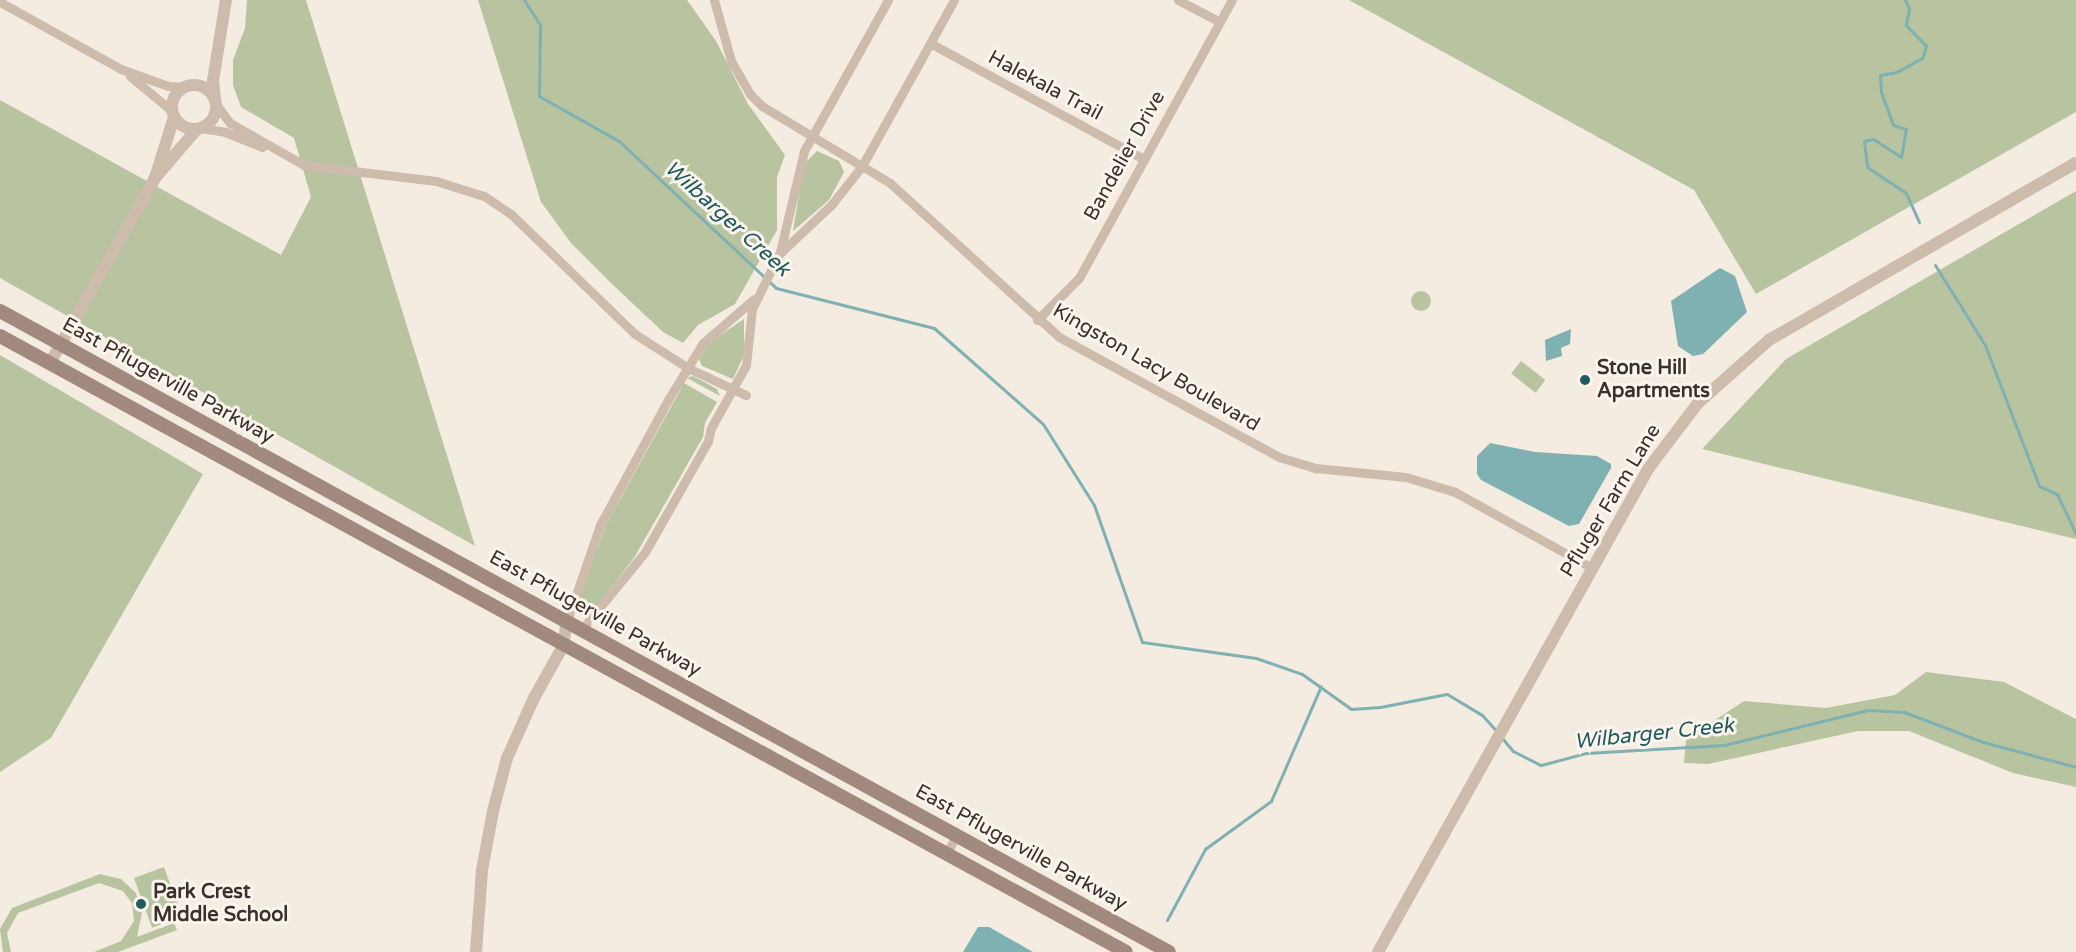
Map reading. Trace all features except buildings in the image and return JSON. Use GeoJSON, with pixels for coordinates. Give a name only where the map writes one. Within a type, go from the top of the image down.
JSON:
{"type":"FeatureCollection","features":[{"type":"Feature","properties":{"kind":"main road","name":"East Pflugerville Parkway"},"geometry":{"type":"LineString","coordinates":[[0,311],[1169,952]]}},
{"type":"Feature","properties":{"kind":"main road","name":"East Pflugerville Parkway"},"geometry":{"type":"LineString","coordinates":[[0,336],[1126,952]]}},
{"type":"Feature","properties":{"kind":"street"},"geometry":{"type":"LineString","coordinates":[[50,363],[155,178],[199,128],[214,116],[213,81],[226,0]]}},
{"type":"Feature","properties":{"kind":"street","name":"Kingston Lacy Boulevard"},"geometry":{"type":"LineString","coordinates":[[714,0],[731,61],[750,94],[776,117],[862,166],[900,192],[1037,320],[1111,367],[1279,457],[1316,468],[1406,477],[1455,492],[1592,568]]}},
{"type":"Feature","properties":{"kind":"street"},"geometry":{"type":"LineString","coordinates":[[476,952],[482,870],[507,758],[534,698],[563,646],[582,629],[624,582],[656,536],[746,365],[756,298],[779,254],[796,174],[812,136],[888,0]]}},
{"type":"Feature","properties":{"kind":"street"},"geometry":{"type":"LineString","coordinates":[[779,254],[832,204],[862,166],[954,0]]}},
{"type":"Feature","properties":{"kind":"street"},"geometry":{"type":"LineString","coordinates":[[1178,0],[1220,22]]}},
{"type":"Feature","properties":{"kind":"street","name":"Bandelier Drive"},"geometry":{"type":"LineString","coordinates":[[1037,320],[1079,278],[1232,0]]}},
{"type":"Feature","properties":{"kind":"street"},"geometry":{"type":"LineString","coordinates":[[7,3],[121,69],[168,86],[204,87],[230,123],[292,159]]}},
{"type":"Feature","properties":{"kind":"street","name":"Halekala Trail"},"geometry":{"type":"LineString","coordinates":[[930,44],[1144,159]]}},
{"type":"Feature","properties":{"kind":"street"},"geometry":{"type":"LineString","coordinates":[[155,178],[174,114],[174,99],[188,86],[206,75],[219,54]]}},
{"type":"Feature","properties":{"kind":"street"},"geometry":{"type":"LineString","coordinates":[[121,69],[174,114],[182,126],[225,132],[322,169],[452,184],[484,196],[518,220],[634,334],[688,368],[746,395]]}},
{"type":"Feature","properties":{"kind":"street","name":"Pfluger Farm Lane"},"geometry":{"type":"LineString","coordinates":[[1378,952],[1648,469],[1698,403],[1769,340],[2076,162]]}},
{"type":"Feature","properties":{"kind":"street"},"geometry":{"type":"LineString","coordinates":[[563,646],[567,621],[584,566],[609,506],[703,343],[756,298]]}},
{"type":"Feature","properties":{"kind":"street"},"geometry":{"type":"LineString","coordinates":[[946,855],[956,835]]}},
{"type":"Feature","properties":{"kind":"green space"},"geometry":{"type":"Polygon","coordinates":[[[247,0],[306,0],[475,546],[0,278],[0,100],[281,255],[311,197],[294,138],[241,107],[233,85],[233,60],[245,28],[247,0]]]}},
{"type":"Feature","properties":{"kind":"green space"},"geometry":{"type":"Polygon","coordinates":[[[478,0],[687,0],[716,41],[748,104],[785,155],[777,177],[777,230],[735,304],[698,325],[683,343],[663,332],[612,284],[571,243],[541,202],[478,0]]]}},
{"type":"Feature","properties":{"kind":"green space"},"geometry":{"type":"Polygon","coordinates":[[[1349,0],[2076,0],[2076,112],[1756,294],[1694,190],[1349,0]]]}},
{"type":"Feature","properties":{"kind":"green space"},"geometry":{"type":"Polygon","coordinates":[[[817,151],[839,161],[844,172],[829,200],[793,231],[804,164],[817,151]]]}},
{"type":"Feature","properties":{"kind":"green space"},"geometry":{"type":"Polygon","coordinates":[[[2076,191],[2076,539],[1702,449],[1786,359],[2076,191]]]}},
{"type":"Feature","properties":{"kind":"green space"},"geometry":{"type":"Polygon","coordinates":[[[1417,291],[1425,291],[1431,297],[1431,305],[1425,311],[1417,311],[1411,305],[1411,297],[1417,291]]]}},
{"type":"Feature","properties":{"kind":"green space"},"geometry":{"type":"Polygon","coordinates":[[[744,319],[744,355],[733,379],[702,366],[699,359],[710,342],[744,319]]]}},
{"type":"Feature","properties":{"kind":"green space"},"geometry":{"type":"Polygon","coordinates":[[[0,355],[203,474],[51,738],[0,772],[0,355]]]}},
{"type":"Feature","properties":{"kind":"green space"},"geometry":{"type":"Polygon","coordinates":[[[1521,361],[1545,380],[1536,393],[1511,374],[1521,361]]]}},
{"type":"Feature","properties":{"kind":"green space"},"geometry":{"type":"Polygon","coordinates":[[[693,376],[717,389],[720,396],[687,378],[693,376]]]}},
{"type":"Feature","properties":{"kind":"green space"},"geometry":{"type":"Polygon","coordinates":[[[684,383],[717,402],[705,423],[703,437],[634,558],[593,611],[582,613],[577,603],[606,525],[684,383]]]}},
{"type":"Feature","properties":{"kind":"green space"},"geometry":{"type":"Polygon","coordinates":[[[1926,672],[2004,682],[2076,719],[2076,787],[2013,773],[1909,731],[1858,731],[1708,764],[1684,763],[1686,739],[1744,701],[1826,708],[1895,695],[1926,672]]]}},
{"type":"Feature","properties":{"kind":"green space"},"geometry":{"type":"Polygon","coordinates":[[[164,867],[182,917],[152,928],[134,878],[164,867]]]}},
{"type":"Feature","properties":{"kind":"green space"},"geometry":{"type":"Polygon","coordinates":[[[100,874],[121,879],[136,893],[142,912],[137,937],[174,923],[177,930],[118,952],[94,952],[121,941],[134,921],[132,903],[123,891],[99,883],[18,913],[7,933],[11,952],[3,952],[0,929],[12,908],[100,874]]]}},
{"type":"Feature","properties":{"kind":"water"},"geometry":{"type":"Polygon","coordinates":[[[1720,268],[1735,276],[1747,312],[1703,354],[1693,356],[1678,346],[1671,301],[1720,268]]]}},
{"type":"Feature","properties":{"kind":"water"},"geometry":{"type":"Polygon","coordinates":[[[1571,329],[1570,344],[1561,348],[1562,356],[1546,361],[1545,340],[1571,329]]]}},
{"type":"Feature","properties":{"kind":"water"},"geometry":{"type":"Polygon","coordinates":[[[1490,443],[1535,452],[1597,456],[1611,464],[1611,468],[1579,524],[1569,526],[1481,480],[1477,474],[1477,456],[1490,443]]]}},
{"type":"Feature","properties":{"kind":"water"},"geometry":{"type":"Polygon","coordinates":[[[978,927],[989,927],[1033,952],[963,952],[978,927]]]}},
{"type":"Feature","properties":{"kind":"waterway","name":"Wilbarger Creek"},"geometry":{"type":"LineString","coordinates":[[524,0],[540,25],[539,96],[619,141],[776,288],[934,328],[1043,424],[1094,505],[1142,642],[1256,658],[1302,674],[1351,709],[1380,707],[1447,694],[1482,715],[1498,733]]}},
{"type":"Feature","properties":{"kind":"waterway"},"geometry":{"type":"LineString","coordinates":[[1905,0],[1909,9],[1906,25],[1926,46],[1922,58],[1897,72],[1880,75],[1881,92],[1893,125],[1906,129],[1901,157],[1873,139],[1864,141],[1867,167],[1906,193],[1919,222]]}},
{"type":"Feature","properties":{"kind":"waterway"},"geometry":{"type":"LineString","coordinates":[[1935,265],[1985,345],[2039,486],[2057,494],[2076,534]]}},
{"type":"Feature","properties":{"kind":"waterway"},"geometry":{"type":"LineString","coordinates":[[1167,920],[1205,849],[1271,801],[1321,686]]}},
{"type":"Feature","properties":{"kind":"waterway","name":"Wilbarger Creek"},"geometry":{"type":"LineString","coordinates":[[1502,738],[1513,751],[1541,765],[1586,753],[1724,745],[1868,710],[1904,712],[1983,742],[2076,767]]}},
{"type":"Feature","properties":{"kind":"place","name":"Stone Hill Apartments"},"geometry":{"type":"Point","coordinates":[1585,380]}},
{"type":"Feature","properties":{"kind":"place","name":"Park Crest Middle School"},"geometry":{"type":"Point","coordinates":[141,904]}}]}
